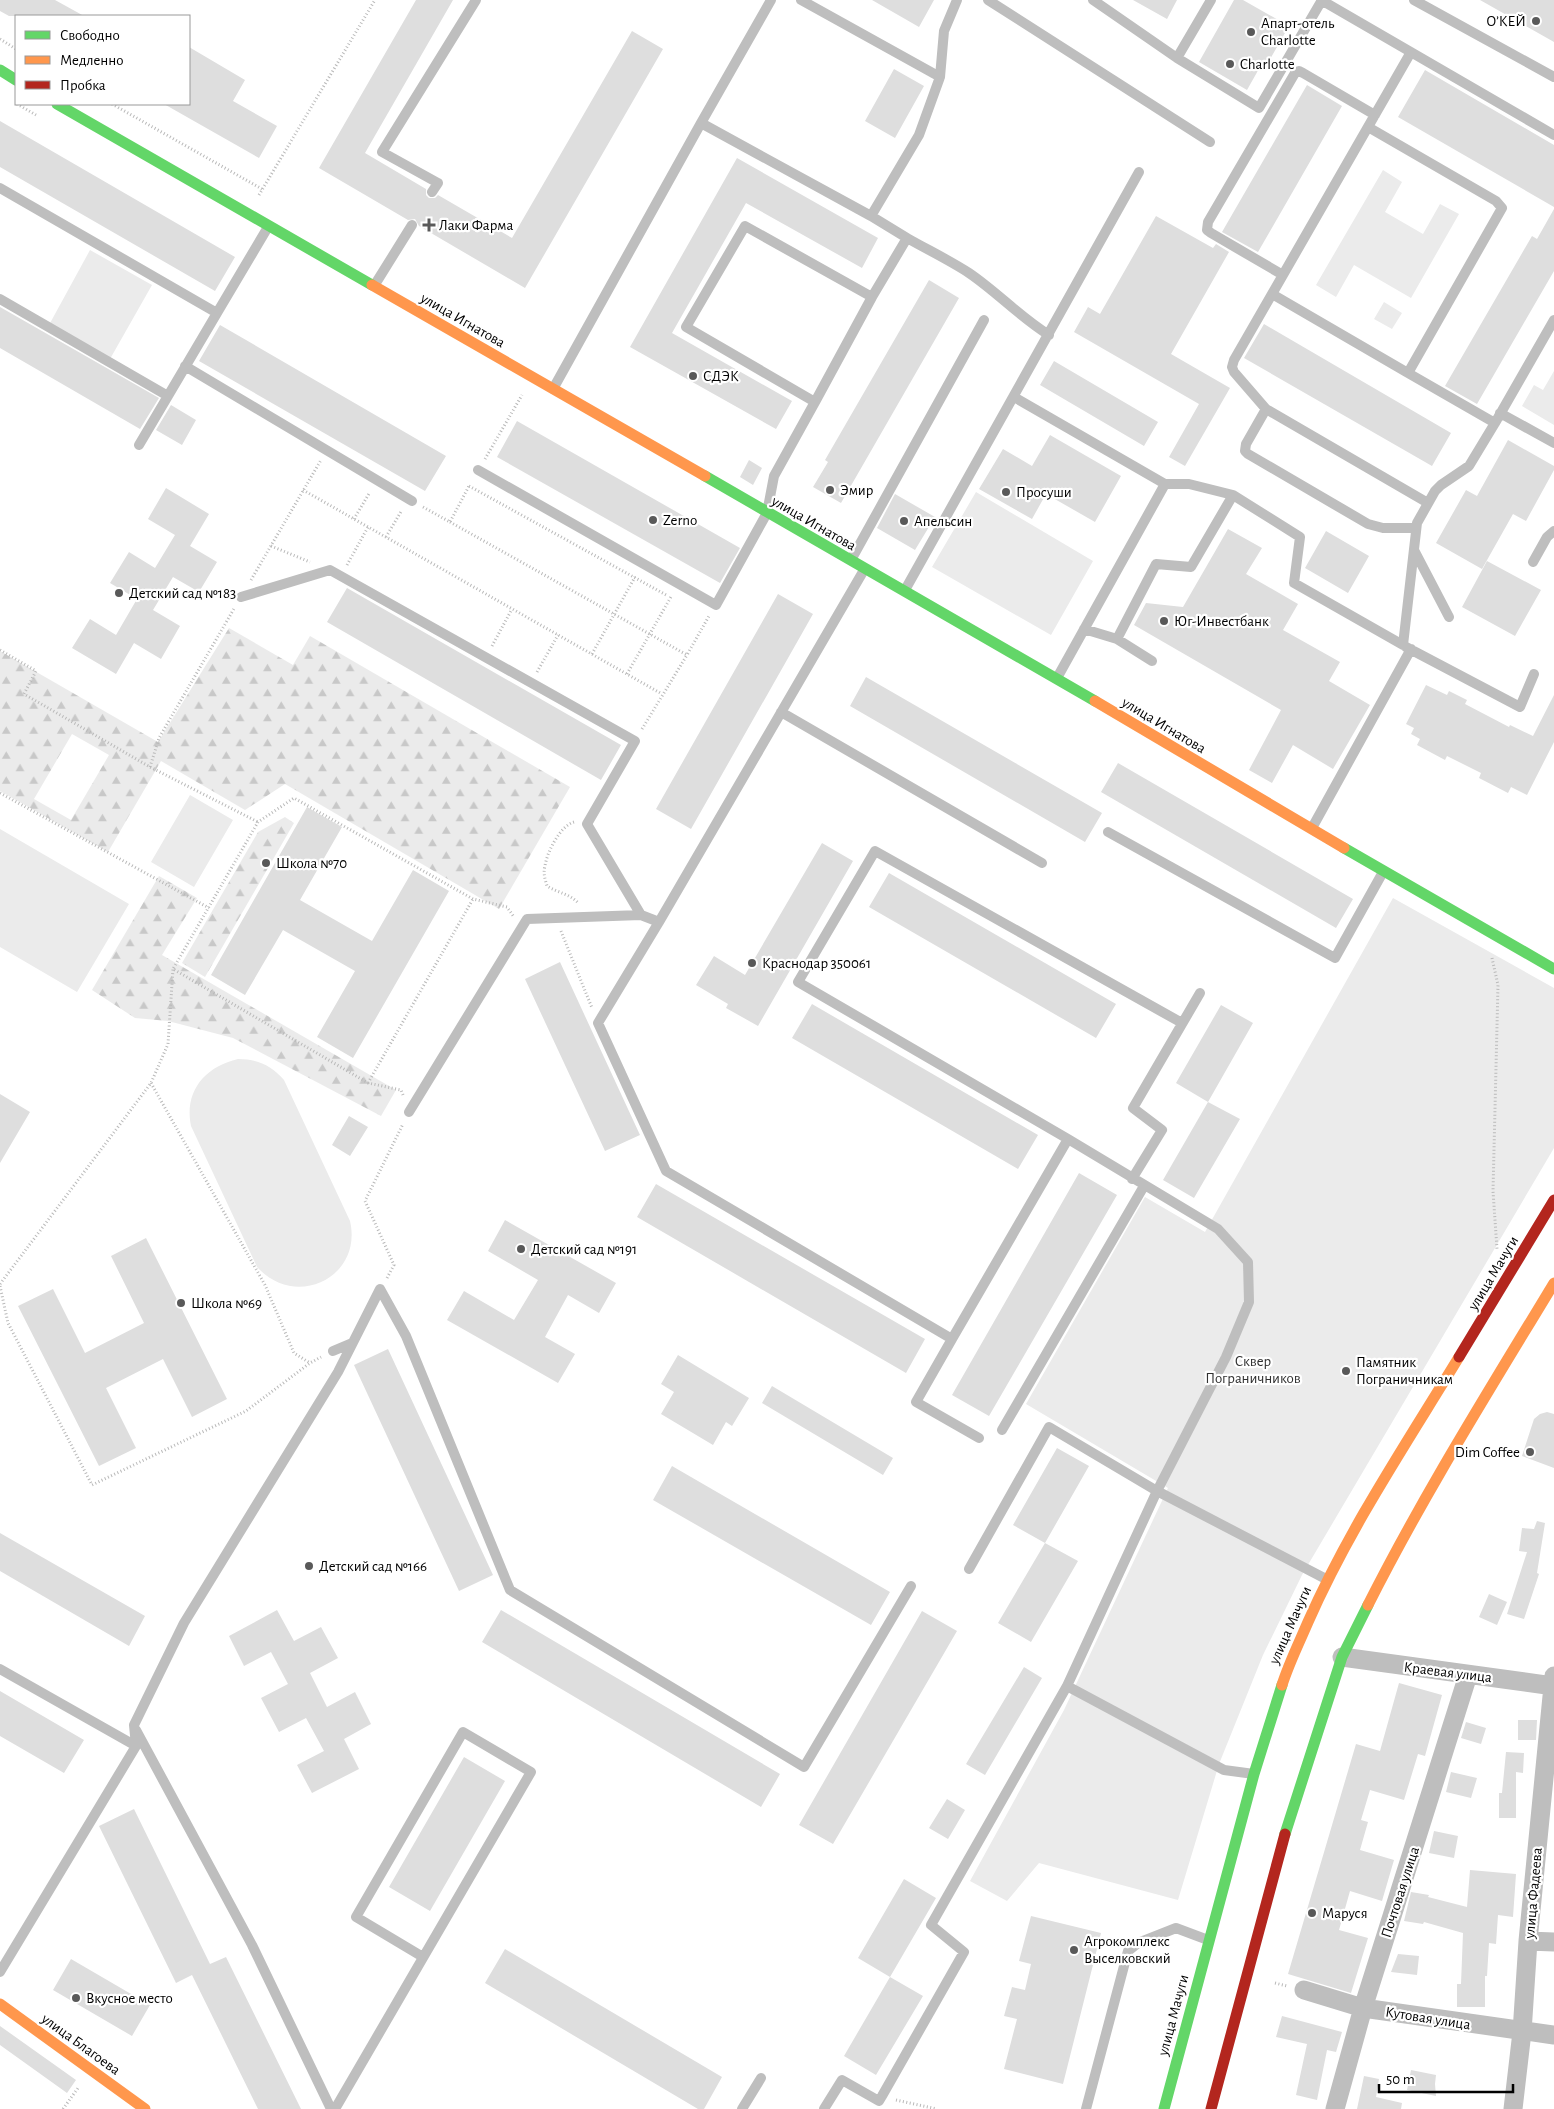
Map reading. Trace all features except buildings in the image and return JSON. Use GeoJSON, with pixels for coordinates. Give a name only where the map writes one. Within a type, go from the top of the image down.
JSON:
{"type":"FeatureCollection","features":[{"type":"Feature","properties":{"kind":"street"},"geometry":{"type":"LineString","coordinates":[[0,70],[15,79]]}},
{"type":"Feature","properties":{"kind":"street","name":"улица Игнатова"},"geometry":{"type":"LineString","coordinates":[[60,105],[1057,679],[1311,829],[1554,969]]}},
{"type":"Feature","properties":{"kind":"street","name":"улица Мачуги"},"geometry":{"type":"LineString","coordinates":[[1164,2109],[1254,1774],[1287,1670],[1327,1579],[1353,1531],[1554,1200]]}},
{"type":"Feature","properties":{"kind":"street"},"geometry":{"type":"LineString","coordinates":[[1211,2109],[1291,1812],[1342,1657],[1394,1553],[1554,1282]]}},
{"type":"Feature","properties":{"kind":"street","name":"Краевая улица"},"geometry":{"type":"LineString","coordinates":[[1342,1657],[1468,1675],[1554,1682]]}},
{"type":"Feature","properties":{"kind":"street","name":"Почтовая улица"},"geometry":{"type":"LineString","coordinates":[[1335,2109],[1363,2008],[1468,1675]]}},
{"type":"Feature","properties":{"kind":"street","name":"улица Фадеева"},"geometry":{"type":"LineString","coordinates":[[1513,2109],[1522,2032],[1528,1942],[1554,1682]]}},
{"type":"Feature","properties":{"kind":"street"},"geometry":{"type":"LineString","coordinates":[[1528,1942],[1554,1942]]}},
{"type":"Feature","properties":{"kind":"street","name":"Кутовая улица"},"geometry":{"type":"LineString","coordinates":[[1304,1990],[1363,2008],[1554,2036]]}},
{"type":"Feature","properties":{"kind":"street","name":"улица Благоева"},"geometry":{"type":"LineString","coordinates":[[0,2004],[145,2109]]}},
{"type":"Feature","properties":{"kind":"lane"},"geometry":{"type":"LineString","coordinates":[[432,192],[438,183],[382,152],[476,0]]}},
{"type":"Feature","properties":{"kind":"lane"},"geometry":{"type":"LineString","coordinates":[[553,389],[771,0]]}},
{"type":"Feature","properties":{"kind":"lane"},"geometry":{"type":"LineString","coordinates":[[801,0],[940,77]]}},
{"type":"Feature","properties":{"kind":"lane"},"geometry":{"type":"LineString","coordinates":[[871,216],[919,135],[940,77],[944,31],[957,0]]}},
{"type":"Feature","properties":{"kind":"lane"},"geometry":{"type":"LineString","coordinates":[[988,0],[1210,142]]}},
{"type":"Feature","properties":{"kind":"lane"},"geometry":{"type":"LineString","coordinates":[[1093,0],[1178,58],[1259,108],[1321,0],[1554,135]]}},
{"type":"Feature","properties":{"kind":"lane"},"geometry":{"type":"LineString","coordinates":[[1178,58],[1211,0]]}},
{"type":"Feature","properties":{"kind":"lane"},"geometry":{"type":"LineString","coordinates":[[1414,0],[1554,77]]}},
{"type":"Feature","properties":{"kind":"lane"},"geometry":{"type":"LineString","coordinates":[[1411,52],[1232,366],[1234,372],[1266,409],[1428,503]]}},
{"type":"Feature","properties":{"kind":"lane"},"geometry":{"type":"LineString","coordinates":[[1283,275],[1207,230],[1208,222],[1247,153],[1292,76],[1299,71],[1376,114]]}},
{"type":"Feature","properties":{"kind":"lane"},"geometry":{"type":"LineString","coordinates":[[701,123],[871,216],[968,272],[1008,302],[1033,325],[1049,335]]}},
{"type":"Feature","properties":{"kind":"lane"},"geometry":{"type":"LineString","coordinates":[[1368,128],[1496,202],[1502,208],[1408,373]]}},
{"type":"Feature","properties":{"kind":"lane"},"geometry":{"type":"LineString","coordinates":[[904,592],[1139,172]]}},
{"type":"Feature","properties":{"kind":"lane"},"geometry":{"type":"LineString","coordinates":[[0,188],[217,313]]}},
{"type":"Feature","properties":{"kind":"lane"},"geometry":{"type":"LineString","coordinates":[[374,286],[412,225]]}},
{"type":"Feature","properties":{"kind":"lane"},"geometry":{"type":"LineString","coordinates":[[139,445],[269,226]]}},
{"type":"Feature","properties":{"kind":"lane"},"geometry":{"type":"LineString","coordinates":[[815,402],[686,327],[745,226],[872,297]]}},
{"type":"Feature","properties":{"kind":"lane"},"geometry":{"type":"LineString","coordinates":[[478,470],[716,605],[767,513],[774,476],[872,297],[908,238]]}},
{"type":"Feature","properties":{"kind":"lane"},"geometry":{"type":"LineString","coordinates":[[1272,294],[1495,423]]}},
{"type":"Feature","properties":{"kind":"lane"},"geometry":{"type":"LineString","coordinates":[[0,299],[168,396]]}},
{"type":"Feature","properties":{"kind":"lane"},"geometry":{"type":"LineString","coordinates":[[850,561],[984,320]]}},
{"type":"Feature","properties":{"kind":"lane"},"geometry":{"type":"LineString","coordinates":[[1311,829],[1407,647],[1416,528],[1428,503],[1441,485],[1469,466],[1554,320]]}},
{"type":"Feature","properties":{"kind":"lane"},"geometry":{"type":"LineString","coordinates":[[185,366],[410,500]]}},
{"type":"Feature","properties":{"kind":"lane"},"geometry":{"type":"LineString","coordinates":[[1014,397],[1165,484],[1189,484],[1233,495],[1300,537],[1294,583],[1407,647],[1520,707],[1534,674]]}},
{"type":"Feature","properties":{"kind":"lane"},"geometry":{"type":"LineString","coordinates":[[1266,409],[1244,448],[1248,454],[1368,524],[1383,528],[1416,528]]}},
{"type":"Feature","properties":{"kind":"lane"},"geometry":{"type":"LineString","coordinates":[[1500,412],[1554,443]]}},
{"type":"Feature","properties":{"kind":"lane"},"geometry":{"type":"LineString","coordinates":[[1057,679],[1165,484]]}},
{"type":"Feature","properties":{"kind":"lane"},"geometry":{"type":"LineString","coordinates":[[1117,639],[1156,564],[1191,567],[1233,495]]}},
{"type":"Feature","properties":{"kind":"lane"},"geometry":{"type":"LineString","coordinates":[[1533,562],[1547,537],[1554,531]]}},
{"type":"Feature","properties":{"kind":"lane"},"geometry":{"type":"LineString","coordinates":[[1414,550],[1449,617]]}},
{"type":"Feature","properties":{"kind":"lane"},"geometry":{"type":"LineString","coordinates":[[865,569],[598,1023],[666,1171],[952,1339]]}},
{"type":"Feature","properties":{"kind":"lane"},"geometry":{"type":"LineString","coordinates":[[241,597],[330,570],[635,742],[587,824],[641,915]]}},
{"type":"Feature","properties":{"kind":"lane"},"geometry":{"type":"LineString","coordinates":[[1084,629],[1117,639],[1152,661]]}},
{"type":"Feature","properties":{"kind":"lane"},"geometry":{"type":"LineString","coordinates":[[781,712],[1042,863]]}},
{"type":"Feature","properties":{"kind":"lane"},"geometry":{"type":"LineString","coordinates":[[1108,832],[1335,958],[1383,871]]}},
{"type":"Feature","properties":{"kind":"lane"},"geometry":{"type":"LineString","coordinates":[[824,2109],[842,2080],[879,2101],[964,1952],[931,1925],[1066,1686],[1157,1491],[1226,1357],[1249,1302],[1248,1262],[1218,1230],[1132,1180],[1068,1139],[798,982],[876,851],[1182,1023]]}},
{"type":"Feature","properties":{"kind":"lane"},"geometry":{"type":"LineString","coordinates":[[409,1112],[527,919],[641,915],[659,922]]}},
{"type":"Feature","properties":{"kind":"lane"},"geometry":{"type":"LineString","coordinates":[[1132,1180],[1162,1130],[1134,1108],[1200,993]]}},
{"type":"Feature","properties":{"kind":"lane"},"geometry":{"type":"LineString","coordinates":[[978,1438],[916,1402],[1068,1139]]}},
{"type":"Feature","properties":{"kind":"lane"},"geometry":{"type":"LineString","coordinates":[[1002,1430],[1144,1186]]}},
{"type":"Feature","properties":{"kind":"lane"},"geometry":{"type":"LineString","coordinates":[[0,1972],[136,1746],[134,1725],[184,1623],[338,1372],[380,1289]]}},
{"type":"Feature","properties":{"kind":"lane"},"geometry":{"type":"LineString","coordinates":[[380,1289],[406,1336],[510,1590],[804,1767],[911,1586]]}},
{"type":"Feature","properties":{"kind":"lane"},"geometry":{"type":"LineString","coordinates":[[333,1351],[352,1343]]}},
{"type":"Feature","properties":{"kind":"lane"},"geometry":{"type":"LineString","coordinates":[[969,1569],[1049,1427],[1157,1491],[1327,1579]]}},
{"type":"Feature","properties":{"kind":"lane"},"geometry":{"type":"LineString","coordinates":[[0,1669],[136,1746]]}},
{"type":"Feature","properties":{"kind":"lane"},"geometry":{"type":"LineString","coordinates":[[1066,1686],[1224,1770],[1254,1774]]}},
{"type":"Feature","properties":{"kind":"lane"},"geometry":{"type":"LineString","coordinates":[[134,1725],[252,1945],[333,2109]]}},
{"type":"Feature","properties":{"kind":"lane"},"geometry":{"type":"LineString","coordinates":[[333,2109],[423,1957],[531,1772],[463,1732],[356,1917],[423,1957]]}},
{"type":"Feature","properties":{"kind":"lane"},"geometry":{"type":"LineString","coordinates":[[1086,2109],[1128,1951],[1138,1943],[1176,1928],[1209,1940]]}},
{"type":"Feature","properties":{"kind":"lane"},"geometry":{"type":"LineString","coordinates":[[742,2109],[762,2078]]}},
{"type":"Feature","properties":{"kind":"path"},"geometry":{"type":"LineString","coordinates":[[248,214],[375,0]]}},
{"type":"Feature","properties":{"kind":"path"},"geometry":{"type":"LineString","coordinates":[[0,39],[15,48]]}},
{"type":"Feature","properties":{"kind":"path"},"geometry":{"type":"LineString","coordinates":[[114,105],[262,190]]}},
{"type":"Feature","properties":{"kind":"path"},"geometry":{"type":"LineString","coordinates":[[450,522],[522,394]]}},
{"type":"Feature","properties":{"kind":"path"},"geometry":{"type":"LineString","coordinates":[[354,519],[377,480]]}},
{"type":"Feature","properties":{"kind":"path"},"geometry":{"type":"LineString","coordinates":[[469,486],[679,602]]}},
{"type":"Feature","properties":{"kind":"path"},"geometry":{"type":"LineString","coordinates":[[303,490],[662,694]]}},
{"type":"Feature","properties":{"kind":"path"},"geometry":{"type":"LineString","coordinates":[[386,537],[410,500],[687,655]]}},
{"type":"Feature","properties":{"kind":"path"},"geometry":{"type":"LineString","coordinates":[[340,576],[368,527]]}},
{"type":"Feature","properties":{"kind":"path"},"geometry":{"type":"LineString","coordinates":[[271,546],[330,570]]}},
{"type":"Feature","properties":{"kind":"path"},"geometry":{"type":"LineString","coordinates":[[592,654],[643,564]]}},
{"type":"Feature","properties":{"kind":"path"},"geometry":{"type":"LineString","coordinates":[[627,674],[679,584]]}},
{"type":"Feature","properties":{"kind":"path"},"geometry":{"type":"LineString","coordinates":[[635,742],[716,605]]}},
{"type":"Feature","properties":{"kind":"path"},"geometry":{"type":"LineString","coordinates":[[485,658],[512,609]]}},
{"type":"Feature","properties":{"kind":"path"},"geometry":{"type":"LineString","coordinates":[[701,614],[708,618]]}},
{"type":"Feature","properties":{"kind":"path"},"geometry":{"type":"LineString","coordinates":[[531,683],[558,635]]}},
{"type":"Feature","properties":{"kind":"path"},"geometry":{"type":"LineString","coordinates":[[0,650],[36,671],[24,694],[150,767],[258,822]]}},
{"type":"Feature","properties":{"kind":"path"},"geometry":{"type":"LineString","coordinates":[[0,793],[209,908]]}},
{"type":"Feature","properties":{"kind":"path"},"geometry":{"type":"LineString","coordinates":[[333,1351],[310,1363],[246,1412],[92,1486],[8,1323],[0,1285],[151,1082],[168,1044],[173,969],[258,822],[294,798],[473,899],[506,907],[522,927]]}},
{"type":"Feature","properties":{"kind":"path"},"geometry":{"type":"LineString","coordinates":[[587,824],[580,821],[572,822],[565,828],[547,856],[544,878],[547,886],[559,894],[573,897],[590,917]]}},
{"type":"Feature","properties":{"kind":"path"},"geometry":{"type":"LineString","coordinates":[[368,1083],[473,899]]}},
{"type":"Feature","properties":{"kind":"path"},"geometry":{"type":"LineString","coordinates":[[556,917],[598,1023]]}},
{"type":"Feature","properties":{"kind":"path"},"geometry":{"type":"LineString","coordinates":[[1491,953],[1498,984],[1493,1191],[1497,1251]]}},
{"type":"Feature","properties":{"kind":"path"},"geometry":{"type":"LineString","coordinates":[[173,969],[368,1083],[401,1090],[409,1112],[365,1202],[394,1265],[380,1289]]}},
{"type":"Feature","properties":{"kind":"path"},"geometry":{"type":"LineString","coordinates":[[151,1082],[265,1285],[294,1353],[310,1363]]}},
{"type":"Feature","properties":{"kind":"path"},"geometry":{"type":"LineString","coordinates":[[63,2109],[79,2087]]}},
{"type":"Feature","properties":{"kind":"path"},"geometry":{"type":"LineString","coordinates":[[882,2096],[937,2109]]}},
{"type":"Feature","properties":{"kind":"green space"},"geometry":{"type":"Polygon","coordinates":[[[1383,170],[1402,182],[1385,212],[1423,234],[1440,204],[1459,214],[1411,298],[1354,265],[1336,297],[1316,285],[1383,170]]]}},
{"type":"Feature","properties":{"kind":"green space"},"geometry":{"type":"Polygon","coordinates":[[[90,250],[152,285],[110,359],[49,325],[90,250]]]}},
{"type":"Feature","properties":{"kind":"green space"},"geometry":{"type":"Polygon","coordinates":[[[1384,302],[1402,313],[1392,329],[1374,319],[1384,302]]]}},
{"type":"Feature","properties":{"kind":"green space"},"geometry":{"type":"Polygon","coordinates":[[[1554,371],[1554,425],[1522,406],[1534,385],[1543,390],[1554,371]]]}},
{"type":"Feature","properties":{"kind":"green space"},"geometry":{"type":"Polygon","coordinates":[[[976,492],[1093,561],[1051,635],[932,567],[976,492]]]}},
{"type":"Feature","properties":{"kind":"green space"},"geometry":{"type":"Polygon","coordinates":[[[229,628],[293,665],[310,636],[570,787],[499,909],[285,784],[245,810],[161,761],[108,852],[0,791],[0,651],[158,742],[229,628]],[[72,734],[34,799],[71,820],[109,755],[72,734]]]}},
{"type":"Feature","properties":{"kind":"green space"},"geometry":{"type":"Polygon","coordinates":[[[190,795],[233,820],[194,887],[151,862],[190,795]]]}},
{"type":"Feature","properties":{"kind":"green space"},"geometry":{"type":"Polygon","coordinates":[[[285,817],[294,823],[205,977],[182,963],[258,832],[285,817]]]}},
{"type":"Feature","properties":{"kind":"green space"},"geometry":{"type":"Polygon","coordinates":[[[0,829],[129,904],[77,992],[0,947],[0,829]]]}},
{"type":"Feature","properties":{"kind":"green space"},"geometry":{"type":"Polygon","coordinates":[[[159,876],[197,898],[162,955],[396,1090],[381,1116],[233,1038],[168,1021],[135,1018],[92,990],[159,876]]]}},
{"type":"Feature","properties":{"kind":"green space","name":"Сквер Пограничников"},"geometry":{"type":"Polygon","coordinates":[[[1393,898],[1554,988],[1554,1148],[1302,1575],[1263,1655],[1219,1764],[1178,1900],[1039,1863],[1007,1901],[970,1881],[1064,1710],[1168,1488],[1026,1404],[1145,1197],[1205,1232],[1393,898]]]}},
{"type":"Feature","properties":{"kind":"green space"},"geometry":{"type":"Polygon","coordinates":[[[238,1059],[251,1060],[263,1064],[274,1070],[284,1080],[350,1221],[351,1241],[346,1258],[337,1272],[323,1281],[307,1286],[290,1286],[273,1280],[257,1267],[191,1126],[191,1102],[199,1083],[215,1068],[238,1059]]]}},
{"type":"Feature","properties":{"kind":"traffic: fast"},"geometry":{"type":"LineString","coordinates":[[0,70],[15,79]]}},
{"type":"Feature","properties":{"kind":"traffic: fast"},"geometry":{"type":"LineString","coordinates":[[59,105],[372,285]]}},
{"type":"Feature","properties":{"kind":"traffic: fast"},"geometry":{"type":"LineString","coordinates":[[705,476],[1095,701]]}},
{"type":"Feature","properties":{"kind":"traffic: fast"},"geometry":{"type":"LineString","coordinates":[[1344,848],[1554,969]]}},
{"type":"Feature","properties":{"kind":"traffic: fast"},"geometry":{"type":"LineString","coordinates":[[1285,1834],[1342,1657],[1368,1605]]}},
{"type":"Feature","properties":{"kind":"traffic: fast"},"geometry":{"type":"LineString","coordinates":[[1164,2109],[1254,1774],[1282,1685]]}},
{"type":"Feature","properties":{"kind":"traffic: slow"},"geometry":{"type":"LineString","coordinates":[[372,285],[705,476]]}},
{"type":"Feature","properties":{"kind":"traffic: slow"},"geometry":{"type":"LineString","coordinates":[[1095,701],[1344,848]]}},
{"type":"Feature","properties":{"kind":"traffic: slow"},"geometry":{"type":"LineString","coordinates":[[1368,1605],[1435,1482],[1554,1283]]}},
{"type":"Feature","properties":{"kind":"traffic: slow"},"geometry":{"type":"LineString","coordinates":[[1282,1685],[1308,1622],[1341,1554],[1379,1487],[1459,1357]]}},
{"type":"Feature","properties":{"kind":"traffic: slow"},"geometry":{"type":"LineString","coordinates":[[0,2004],[145,2109]]}},
{"type":"Feature","properties":{"kind":"traffic: jam"},"geometry":{"type":"LineString","coordinates":[[1459,1357],[1554,1200]]}},
{"type":"Feature","properties":{"kind":"traffic: jam"},"geometry":{"type":"LineString","coordinates":[[1211,2109],[1285,1834]]}},
{"type":"Feature","properties":{"kind":"place","name":"О’КЕЙ"},"geometry":{"type":"Point","coordinates":[1536,21]}},
{"type":"Feature","properties":{"kind":"place","name":"Апарт-отель Charlotte"},"geometry":{"type":"Point","coordinates":[1251,32]}},
{"type":"Feature","properties":{"kind":"place","name":"Charlotte"},"geometry":{"type":"Point","coordinates":[1230,64]}},
{"type":"Feature","properties":{"kind":"place","name":"Лаки Фарма"},"geometry":{"type":"Point","coordinates":[429,225]}},
{"type":"Feature","properties":{"kind":"place","name":"СДЭК"},"geometry":{"type":"Point","coordinates":[693,376]}},
{"type":"Feature","properties":{"kind":"place","name":"Эмир"},"geometry":{"type":"Point","coordinates":[830,490]}},
{"type":"Feature","properties":{"kind":"place","name":"Просуши"},"geometry":{"type":"Point","coordinates":[1006,492]}},
{"type":"Feature","properties":{"kind":"place","name":"Zerno"},"geometry":{"type":"Point","coordinates":[653,520]}},
{"type":"Feature","properties":{"kind":"place","name":"Апельсин"},"geometry":{"type":"Point","coordinates":[904,521]}},
{"type":"Feature","properties":{"kind":"place","name":"Детский сад №183"},"geometry":{"type":"Point","coordinates":[119,593]}},
{"type":"Feature","properties":{"kind":"place","name":"Юг-Инвестбанк"},"geometry":{"type":"Point","coordinates":[1164,621]}},
{"type":"Feature","properties":{"kind":"place","name":"Школа №70"},"geometry":{"type":"Point","coordinates":[266,863]}},
{"type":"Feature","properties":{"kind":"place","name":"Краснодар 350061"},"geometry":{"type":"Point","coordinates":[752,963]}},
{"type":"Feature","properties":{"kind":"place","name":"Детский сад №191"},"geometry":{"type":"Point","coordinates":[521,1249]}},
{"type":"Feature","properties":{"kind":"place","name":"Школа №69"},"geometry":{"type":"Point","coordinates":[181,1303]}},
{"type":"Feature","properties":{"kind":"place","name":"Памятник Пограничникам"},"geometry":{"type":"Point","coordinates":[1346,1371]}},
{"type":"Feature","properties":{"kind":"place","name":"Dim Coffee"},"geometry":{"type":"Point","coordinates":[1530,1452]}},
{"type":"Feature","properties":{"kind":"place","name":"Детский сад №166"},"geometry":{"type":"Point","coordinates":[309,1566]}},
{"type":"Feature","properties":{"kind":"place","name":"Маруся"},"geometry":{"type":"Point","coordinates":[1312,1913]}},
{"type":"Feature","properties":{"kind":"place","name":"Агрокомплекс Выселковский"},"geometry":{"type":"Point","coordinates":[1074,1950]}},
{"type":"Feature","properties":{"kind":"place","name":"Вкусное место"},"geometry":{"type":"Point","coordinates":[76,1998]}}]}
